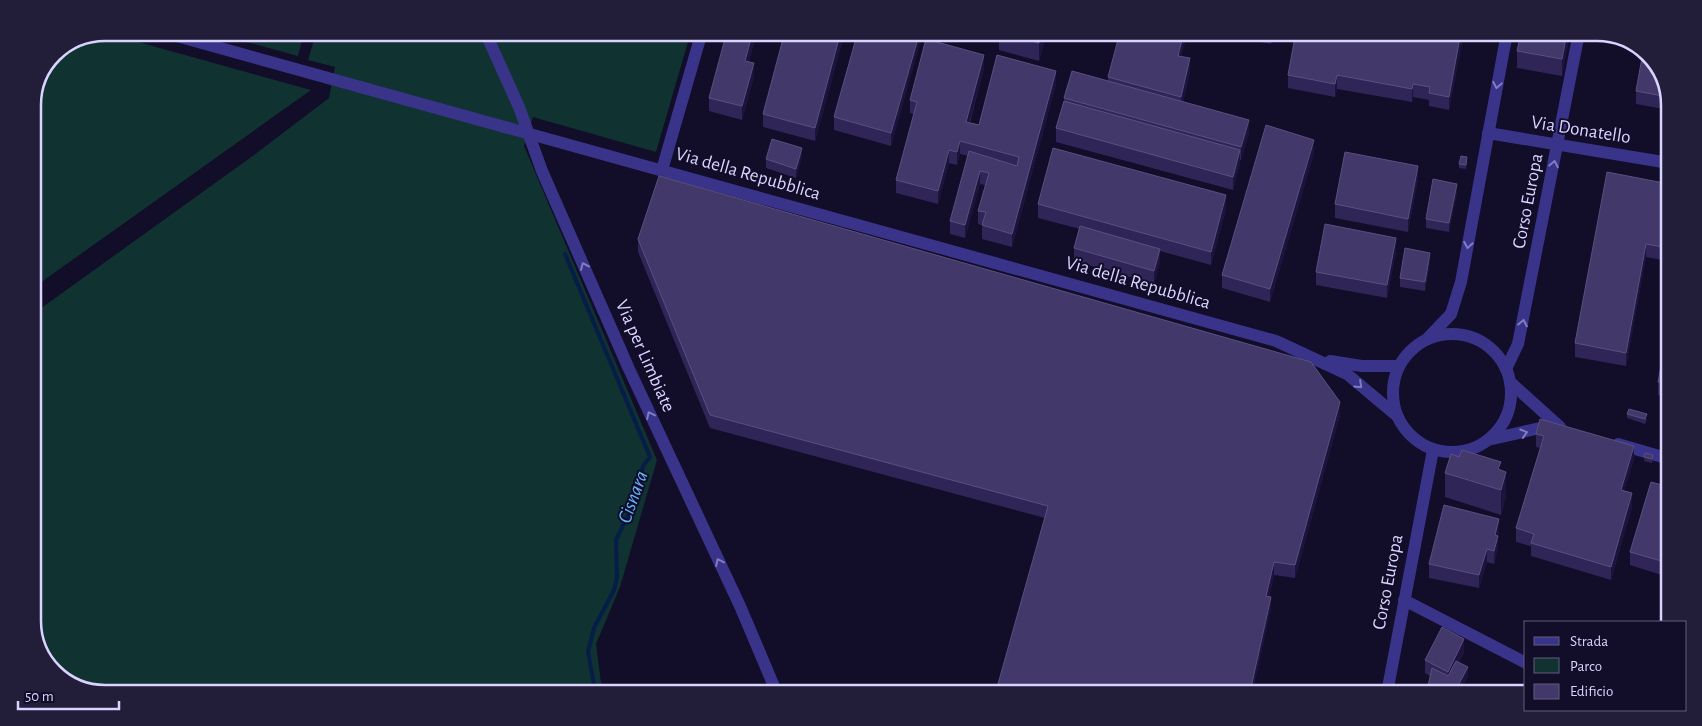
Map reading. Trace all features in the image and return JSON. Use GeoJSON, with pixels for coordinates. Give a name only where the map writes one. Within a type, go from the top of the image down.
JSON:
{"type":"FeatureCollection","features":[{"type":"Feature","properties":{"kind":"street","name":"Via della Repubblica"},"geometry":{"type":"LineString","coordinates":[[195,41],[1276,341],[1347,374],[1397,416]]}},
{"type":"Feature","properties":{"kind":"street","name":"Via per Limbiate"},"geometry":{"type":"LineString","coordinates":[[489,41],[629,369],[740,606],[774,685]]}},
{"type":"Feature","properties":{"kind":"street"},"geometry":{"type":"LineString","coordinates":[[662,170],[699,41]]}},
{"type":"Feature","properties":{"kind":"street"},"geometry":{"type":"LineString","coordinates":[[1428,338],[1446,334],[1464,335],[1482,342],[1496,353],[1506,368],[1510,382],[1511,398],[1508,414],[1500,429],[1488,440],[1474,448],[1455,453],[1434,450],[1418,442],[1405,431],[1397,416],[1393,391],[1399,366],[1411,349],[1428,338],[1451,314],[1461,282],[1505,41]]}},
{"type":"Feature","properties":{"kind":"street","name":"Corso Europa"},"geometry":{"type":"LineString","coordinates":[[1506,368],[1518,344],[1577,41]]}},
{"type":"Feature","properties":{"kind":"street","name":"Via Donatello"},"geometry":{"type":"LineString","coordinates":[[1488,133],[1661,162]]}},
{"type":"Feature","properties":{"kind":"street","name":"Via della Repubblica"},"geometry":{"type":"LineString","coordinates":[[1318,359],[1362,366],[1399,366]]}},
{"type":"Feature","properties":{"kind":"street"},"geometry":{"type":"LineString","coordinates":[[1488,440],[1540,428],[1564,429],[1536,408],[1510,382]]}},
{"type":"Feature","properties":{"kind":"street"},"geometry":{"type":"LineString","coordinates":[[1605,440],[1661,457]]}},
{"type":"Feature","properties":{"kind":"street","name":"Corso Europa"},"geometry":{"type":"LineString","coordinates":[[1388,685],[1434,450]]}},
{"type":"Feature","properties":{"kind":"street"},"geometry":{"type":"LineString","coordinates":[[1404,600],[1524,662]]}},
{"type":"Feature","properties":{"kind":"green space"},"geometry":{"type":"Polygon","coordinates":[[[135,41],[311,90],[41,282],[41,101],[43,89],[52,70],[70,52],[93,42],[135,41]]]}},
{"type":"Feature","properties":{"kind":"green space"},"geometry":{"type":"Polygon","coordinates":[[[243,41],[302,41],[298,56],[243,41]]]}},
{"type":"Feature","properties":{"kind":"green space"},"geometry":{"type":"Polygon","coordinates":[[[314,41],[688,41],[656,152],[533,117],[524,146],[657,460],[620,587],[596,644],[601,685],[106,685],[93,684],[73,676],[60,666],[46,645],[41,625],[41,308],[254,155],[329,98],[335,67],[308,60],[314,41]]]}},
{"type":"Feature","properties":{"kind":"building"},"geometry":{"type":"Polygon","coordinates":[[[724,41],[750,41],[745,61],[754,63],[742,106],[709,98],[724,41]]]}},
{"type":"Feature","properties":{"kind":"building"},"geometry":{"type":"Polygon","coordinates":[[[782,41],[838,41],[815,128],[763,114],[782,41]]]}},
{"type":"Feature","properties":{"kind":"building"},"geometry":{"type":"Polygon","coordinates":[[[855,41],[917,41],[891,133],[834,117],[855,41]]]}},
{"type":"Feature","properties":{"kind":"building"},"geometry":{"type":"Polygon","coordinates":[[[925,41],[933,41],[984,55],[966,122],[979,125],[997,55],[1056,71],[1012,234],[982,225],[986,212],[978,211],[989,173],[980,171],[965,225],[950,221],[969,151],[1017,166],[1019,157],[960,141],[957,152],[949,150],[938,191],[896,180],[917,102],[910,100],[925,41]]]}},
{"type":"Feature","properties":{"kind":"building"},"geometry":{"type":"Polygon","coordinates":[[[1118,41],[1182,41],[1178,56],[1190,58],[1181,97],[1108,77],[1118,41]]]}},
{"type":"Feature","properties":{"kind":"building"},"geometry":{"type":"Polygon","coordinates":[[[1294,41],[1459,41],[1449,97],[1429,93],[1430,87],[1413,84],[1412,89],[1337,75],[1335,84],[1288,75],[1294,41]]]}},
{"type":"Feature","properties":{"kind":"building"},"geometry":{"type":"Polygon","coordinates":[[[1519,41],[1565,41],[1562,59],[1517,51],[1519,41]]]}},
{"type":"Feature","properties":{"kind":"building"},"geometry":{"type":"Polygon","coordinates":[[[1642,60],[1652,73],[1660,96],[1636,91],[1642,60]]]}},
{"type":"Feature","properties":{"kind":"building"},"geometry":{"type":"Polygon","coordinates":[[[1072,71],[1249,120],[1241,147],[1064,98],[1072,71]]]}},
{"type":"Feature","properties":{"kind":"building"},"geometry":{"type":"Polygon","coordinates":[[[1064,101],[1240,150],[1233,177],[1056,128],[1064,101]]]}},
{"type":"Feature","properties":{"kind":"building"},"geometry":{"type":"Polygon","coordinates":[[[1266,125],[1314,140],[1270,289],[1222,275],[1266,125]]]}},
{"type":"Feature","properties":{"kind":"building"},"geometry":{"type":"Polygon","coordinates":[[[772,139],[802,148],[796,169],[766,159],[772,139]]]}},
{"type":"Feature","properties":{"kind":"building"},"geometry":{"type":"Polygon","coordinates":[[[1053,148],[1226,195],[1211,252],[1038,204],[1053,148]]]}},
{"type":"Feature","properties":{"kind":"building"},"geometry":{"type":"Polygon","coordinates":[[[1345,152],[1418,166],[1408,219],[1335,204],[1345,152]]]}},
{"type":"Feature","properties":{"kind":"building"},"geometry":{"type":"Polygon","coordinates":[[[1461,156],[1467,157],[1466,165],[1459,164],[1461,156]]]}},
{"type":"Feature","properties":{"kind":"building"},"geometry":{"type":"Polygon","coordinates":[[[1607,172],[1661,182],[1661,247],[1646,244],[1626,353],[1575,343],[1607,172]]]}},
{"type":"Feature","properties":{"kind":"building"},"geometry":{"type":"Polygon","coordinates":[[[659,176],[1311,362],[1340,402],[1295,565],[1274,562],[1266,596],[1271,597],[1252,685],[998,685],[1048,506],[710,415],[638,239],[659,176]]]}},
{"type":"Feature","properties":{"kind":"building"},"geometry":{"type":"Polygon","coordinates":[[[1433,179],[1457,184],[1449,223],[1426,219],[1433,179]]]}},
{"type":"Feature","properties":{"kind":"building"},"geometry":{"type":"Polygon","coordinates":[[[1325,224],[1396,238],[1387,285],[1316,272],[1325,224]]]}},
{"type":"Feature","properties":{"kind":"building"},"geometry":{"type":"Polygon","coordinates":[[[1080,226],[1160,249],[1154,271],[1074,248],[1080,226]]]}},
{"type":"Feature","properties":{"kind":"building"},"geometry":{"type":"Polygon","coordinates":[[[1405,248],[1430,253],[1425,282],[1400,278],[1405,248]]]}},
{"type":"Feature","properties":{"kind":"building"},"geometry":{"type":"Polygon","coordinates":[[[1661,366],[1661,382],[1658,382],[1661,366]]]}},
{"type":"Feature","properties":{"kind":"building"},"geometry":{"type":"Polygon","coordinates":[[[1629,409],[1647,414],[1645,419],[1627,414],[1629,409]]]}},
{"type":"Feature","properties":{"kind":"building"},"geometry":{"type":"Polygon","coordinates":[[[1540,419],[1634,446],[1621,490],[1632,493],[1611,567],[1531,543],[1534,534],[1516,528],[1544,436],[1536,434],[1540,419]]]}},
{"type":"Feature","properties":{"kind":"building"},"geometry":{"type":"Polygon","coordinates":[[[1462,450],[1501,462],[1498,469],[1506,472],[1501,490],[1445,473],[1451,454],[1459,457],[1462,450]]]}},
{"type":"Feature","properties":{"kind":"building"},"geometry":{"type":"Polygon","coordinates":[[[1645,453],[1653,455],[1652,459],[1644,457],[1645,453]]]}},
{"type":"Feature","properties":{"kind":"building"},"geometry":{"type":"Polygon","coordinates":[[[1651,482],[1661,485],[1661,561],[1630,552],[1651,482]]]}},
{"type":"Feature","properties":{"kind":"building"},"geometry":{"type":"Polygon","coordinates":[[[1444,505],[1499,519],[1495,535],[1498,536],[1494,551],[1487,549],[1479,575],[1429,564],[1444,505]]]}},
{"type":"Feature","properties":{"kind":"building"},"geometry":{"type":"Polygon","coordinates":[[[1442,627],[1464,639],[1448,672],[1425,660],[1442,627]]]}},
{"type":"Feature","properties":{"kind":"building"},"geometry":{"type":"Polygon","coordinates":[[[1456,661],[1468,667],[1458,685],[1428,685],[1432,668],[1448,676],[1456,661]]]}},
{"type":"Feature","properties":{"kind":"waterway","name":"Cisnara"},"geometry":{"type":"LineString","coordinates":[[565,254],[650,457],[643,466],[636,498],[616,540],[617,577],[614,590],[594,628],[588,652],[594,685]]}}]}
